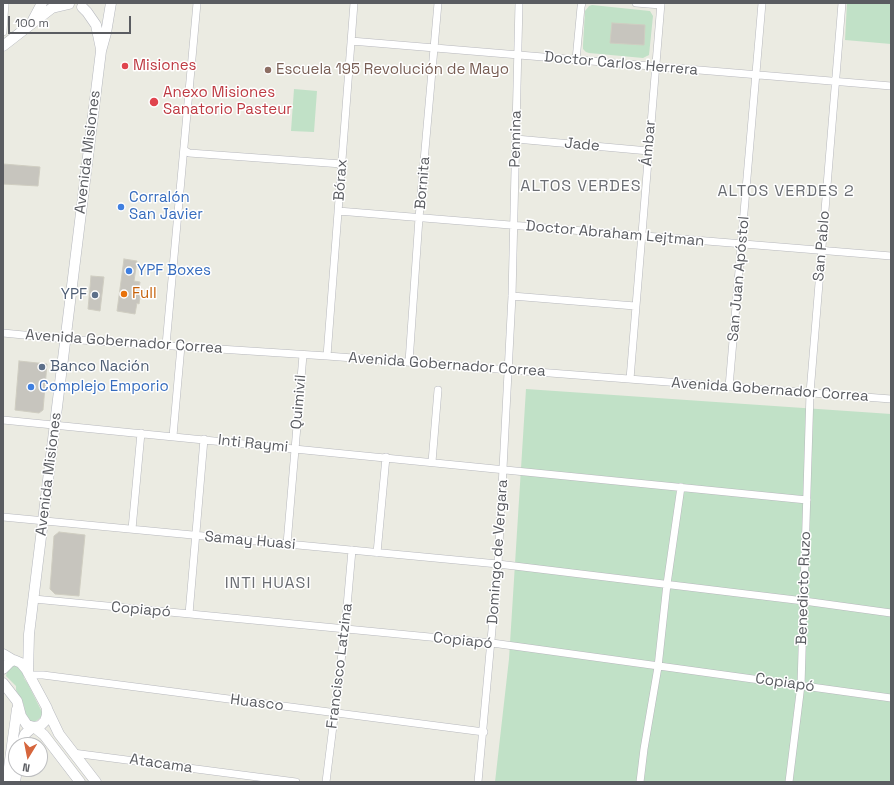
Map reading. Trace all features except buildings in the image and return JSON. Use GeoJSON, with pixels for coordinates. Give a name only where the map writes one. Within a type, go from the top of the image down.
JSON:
{"type":"FeatureCollection","features":[{"type":"Feature","properties":{"kind":"main road"},"geometry":{"type":"LineString","coordinates":[[31,23],[42,3]]}},
{"type":"Feature","properties":{"kind":"main road"},"geometry":{"type":"LineString","coordinates":[[3,46],[52,8],[68,4],[82,7],[93,3]]}},
{"type":"Feature","properties":{"kind":"main road","name":"Avenida Misiones"},"geometry":{"type":"LineString","coordinates":[[29,674],[29,634],[65,339],[101,51],[106,33],[111,3]]}},
{"type":"Feature","properties":{"kind":"main road","name":"Avenida Misiones"},"geometry":{"type":"LineString","coordinates":[[82,7],[96,25],[101,51]]}},
{"type":"Feature","properties":{"kind":"main road","name":"Avenida Misiones"},"geometry":{"type":"LineString","coordinates":[[3,669],[20,654],[29,634]]}},
{"type":"Feature","properties":{"kind":"main road"},"geometry":{"type":"LineString","coordinates":[[3,654],[21,663],[29,674],[56,728],[73,753],[96,782]]}},
{"type":"Feature","properties":{"kind":"main road"},"geometry":{"type":"LineString","coordinates":[[3,683],[17,701],[23,720],[27,725],[33,727],[44,735],[80,782]]}},
{"type":"Feature","properties":{"kind":"main road"},"geometry":{"type":"LineString","coordinates":[[7,782],[15,732],[17,701]]}},
{"type":"Feature","properties":{"kind":"main road"},"geometry":{"type":"LineString","coordinates":[[23,737],[24,734],[33,727],[40,726],[45,721],[47,708]]}},
{"type":"Feature","properties":{"kind":"street"},"geometry":{"type":"LineString","coordinates":[[3,32],[5,3]]}},
{"type":"Feature","properties":{"kind":"street"},"geometry":{"type":"LineString","coordinates":[[166,345],[197,3]]}},
{"type":"Feature","properties":{"kind":"street","name":"Bórax"},"geometry":{"type":"LineString","coordinates":[[327,356],[354,3]]}},
{"type":"Feature","properties":{"kind":"street","name":"Bornita"},"geometry":{"type":"LineString","coordinates":[[409,362],[419,218],[438,3]]}},
{"type":"Feature","properties":{"kind":"street","name":"Pennina"},"geometry":{"type":"LineString","coordinates":[[508,370],[512,296],[519,3]]}},
{"type":"Feature","properties":{"kind":"street"},"geometry":{"type":"LineString","coordinates":[[576,60],[582,3]]}},
{"type":"Feature","properties":{"kind":"street"},"geometry":{"type":"LineString","coordinates":[[636,3],[661,4]]}},
{"type":"Feature","properties":{"kind":"street","name":"San Juan Apóstol"},"geometry":{"type":"LineString","coordinates":[[729,387],[762,3]]}},
{"type":"Feature","properties":{"kind":"street","name":"San Pablo"},"geometry":{"type":"LineString","coordinates":[[810,393],[842,3]]}},
{"type":"Feature","properties":{"kind":"street","name":"Ámbar"},"geometry":{"type":"LineString","coordinates":[[630,379],[661,4]]}},
{"type":"Feature","properties":{"kind":"street","name":"Doctor Carlos Herrera"},"geometry":{"type":"LineString","coordinates":[[351,41],[891,86]]}},
{"type":"Feature","properties":{"kind":"street","name":"Jade"},"geometry":{"type":"LineString","coordinates":[[516,139],[649,151]]}},
{"type":"Feature","properties":{"kind":"street"},"geometry":{"type":"LineString","coordinates":[[184,150],[190,153],[342,164]]}},
{"type":"Feature","properties":{"kind":"street","name":"Doctor Abraham Lejtman"},"geometry":{"type":"LineString","coordinates":[[338,211],[891,256]]}},
{"type":"Feature","properties":{"kind":"street"},"geometry":{"type":"LineString","coordinates":[[512,296],[635,306]]}},
{"type":"Feature","properties":{"kind":"street","name":"Avenida Gobernador Correa"},"geometry":{"type":"LineString","coordinates":[[3,333],[65,339],[303,354],[891,399]]}},
{"type":"Feature","properties":{"kind":"street"},"geometry":{"type":"LineString","coordinates":[[173,436],[181,346]]}},
{"type":"Feature","properties":{"kind":"street","name":"Quimivil"},"geometry":{"type":"LineString","coordinates":[[287,544],[303,354]]}},
{"type":"Feature","properties":{"kind":"street","name":"Domingo de Vergara"},"geometry":{"type":"LineString","coordinates":[[478,782],[484,732],[498,564],[508,370]]}},
{"type":"Feature","properties":{"kind":"street"},"geometry":{"type":"LineString","coordinates":[[432,462],[438,390]]}},
{"type":"Feature","properties":{"kind":"street","name":"Benedicto Ruzo"},"geometry":{"type":"LineString","coordinates":[[789,782],[801,685],[810,393]]}},
{"type":"Feature","properties":{"kind":"street","name":"Inti Raymi"},"geometry":{"type":"LineString","coordinates":[[3,420],[807,500]]}},
{"type":"Feature","properties":{"kind":"street"},"geometry":{"type":"LineString","coordinates":[[132,529],[141,433]]}},
{"type":"Feature","properties":{"kind":"street"},"geometry":{"type":"LineString","coordinates":[[189,614],[204,439]]}},
{"type":"Feature","properties":{"kind":"street"},"geometry":{"type":"LineString","coordinates":[[377,553],[386,457]]}},
{"type":"Feature","properties":{"kind":"street"},"geometry":{"type":"LineString","coordinates":[[640,782],[658,667],[667,584],[681,487]]}},
{"type":"Feature","properties":{"kind":"street","name":"Samay Huasi"},"geometry":{"type":"LineString","coordinates":[[3,517],[498,564],[891,613]]}},
{"type":"Feature","properties":{"kind":"street","name":"Francisco Latzina"},"geometry":{"type":"LineString","coordinates":[[326,782],[345,629],[352,550]]}},
{"type":"Feature","properties":{"kind":"street","name":"Copiapó"},"geometry":{"type":"LineString","coordinates":[[34,599],[492,643],[891,698]]}},
{"type":"Feature","properties":{"kind":"street","name":"Huasco"},"geometry":{"type":"LineString","coordinates":[[29,674],[484,732]]}},
{"type":"Feature","properties":{"kind":"street","name":"Atacama"},"geometry":{"type":"LineString","coordinates":[[73,753],[296,782]]}},
{"type":"Feature","properties":{"kind":"green space"},"geometry":{"type":"Polygon","coordinates":[[[847,3],[891,3],[891,44],[845,40],[847,3]]]}},
{"type":"Feature","properties":{"kind":"green space"},"geometry":{"type":"Polygon","coordinates":[[[592,5],[650,11],[653,16],[649,55],[643,58],[586,52],[583,49],[585,11],[592,5]]]}},
{"type":"Feature","properties":{"kind":"green space"},"geometry":{"type":"Polygon","coordinates":[[[294,89],[317,91],[314,132],[291,131],[294,89]]]}},
{"type":"Feature","properties":{"kind":"green space"},"geometry":{"type":"Polygon","coordinates":[[[526,389],[891,414],[891,782],[495,782],[509,659],[526,389]]]}},
{"type":"Feature","properties":{"kind":"green space"},"geometry":{"type":"Polygon","coordinates":[[[16,665],[23,669],[24,678],[42,712],[41,717],[35,722],[30,721],[25,715],[24,705],[16,690],[16,686],[6,676],[8,668],[16,665]]]}},
{"type":"Feature","properties":{"kind":"place","name":"Misiones"},"geometry":{"type":"Point","coordinates":[125,66]}},
{"type":"Feature","properties":{"kind":"place","name":"Escuela 195 Revolución de Mayo"},"geometry":{"type":"Point","coordinates":[268,70]}},
{"type":"Feature","properties":{"kind":"place","name":"Anexo Misiones Sanatorio Pasteur"},"geometry":{"type":"Point","coordinates":[154,102]}},
{"type":"Feature","properties":{"kind":"place","name":"Corralón San Javier"},"geometry":{"type":"Point","coordinates":[121,207]}},
{"type":"Feature","properties":{"kind":"place","name":"YPF Boxes"},"geometry":{"type":"Point","coordinates":[129,271]}},
{"type":"Feature","properties":{"kind":"place","name":"Full"},"geometry":{"type":"Point","coordinates":[124,294]}},
{"type":"Feature","properties":{"kind":"place","name":"YPF"},"geometry":{"type":"Point","coordinates":[95,295]}},
{"type":"Feature","properties":{"kind":"place","name":"Banco Nación"},"geometry":{"type":"Point","coordinates":[42,367]}},
{"type":"Feature","properties":{"kind":"place","name":"Complejo Emporio"},"geometry":{"type":"Point","coordinates":[31,387]}},
{"type":"Feature","properties":{"kind":"district","name":"ALTOS VERDES"},"geometry":{"type":"Point","coordinates":[581,187]}},
{"type":"Feature","properties":{"kind":"district","name":"ALTOS VERDES 2"},"geometry":{"type":"Point","coordinates":[786,192]}},
{"type":"Feature","properties":{"kind":"district","name":"INTI HUASI"},"geometry":{"type":"Point","coordinates":[268,584]}}]}
